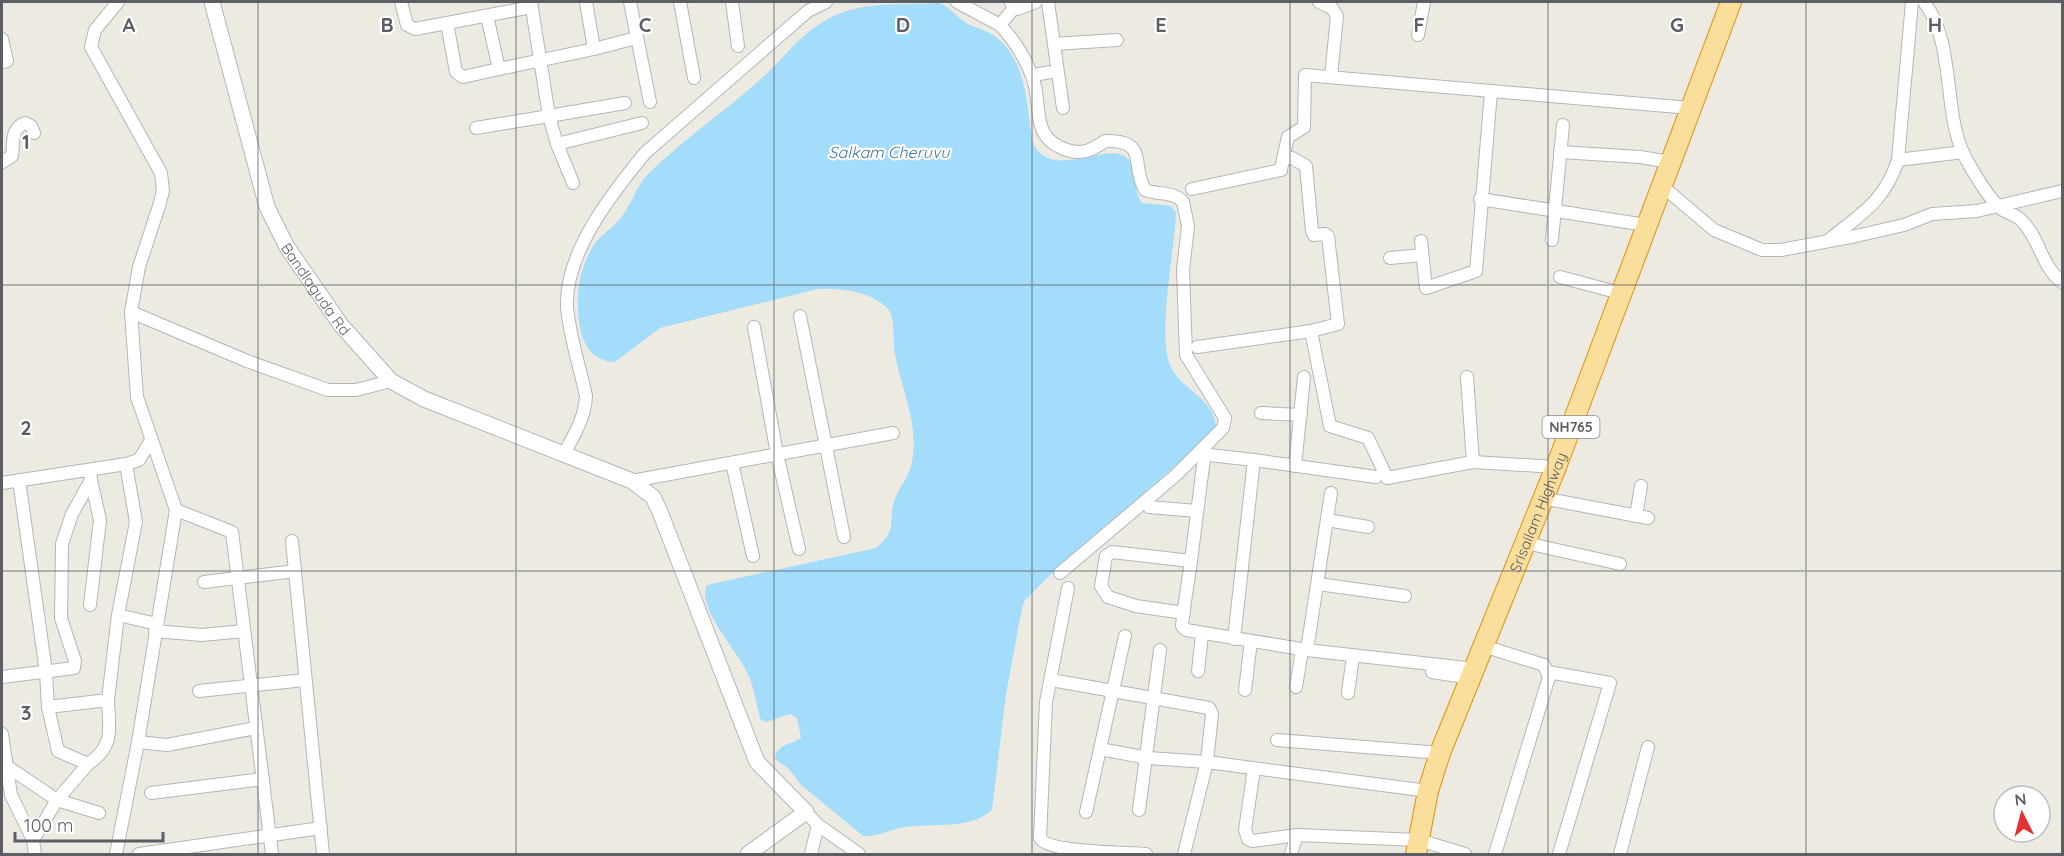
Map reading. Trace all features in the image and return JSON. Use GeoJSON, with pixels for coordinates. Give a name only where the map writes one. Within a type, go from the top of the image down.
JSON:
{"type":"FeatureCollection","features":[{"type":"Feature","properties":{"kind":"highway","name":"Srisailam Highway"},"geometry":{"type":"LineString","coordinates":[[1418,847],[1428,791],[1440,753],[1556,467],[1731,2]]}},
{"type":"Feature","properties":{"kind":"street"},"geometry":{"type":"LineString","coordinates":[[116,855],[138,742],[176,510],[138,397],[131,312],[139,267],[163,191],[161,173],[152,153],[91,47],[95,30],[118,2]]}},
{"type":"Feature","properties":{"kind":"street","name":"Bandlaguda Rd"},"geometry":{"type":"LineString","coordinates":[[212,2],[267,207],[287,247],[341,326],[391,381],[424,399],[632,482],[653,497],[757,762],[807,812]]}},
{"type":"Feature","properties":{"kind":"street"},"geometry":{"type":"LineString","coordinates":[[400,2],[404,21],[411,28],[487,16],[532,4],[549,116],[556,144],[573,183]]}},
{"type":"Feature","properties":{"kind":"street"},"geometry":{"type":"LineString","coordinates":[[585,2],[594,49]]}},
{"type":"Feature","properties":{"kind":"street"},"geometry":{"type":"LineString","coordinates":[[630,2],[650,102]]}},
{"type":"Feature","properties":{"kind":"street"},"geometry":{"type":"LineString","coordinates":[[680,2],[694,78]]}},
{"type":"Feature","properties":{"kind":"street"},"geometry":{"type":"LineString","coordinates":[[732,2],[738,46]]}},
{"type":"Feature","properties":{"kind":"street"},"geometry":{"type":"LineString","coordinates":[[564,454],[582,420],[585,406],[586,396],[567,306],[574,266],[587,234],[627,174],[645,153],[808,11],[826,2]]}},
{"type":"Feature","properties":{"kind":"street"},"geometry":{"type":"LineString","coordinates":[[957,2],[1000,26],[1013,40],[1033,78],[1042,130],[1050,142],[1076,153],[1094,149],[1105,141],[1130,145],[1136,151],[1145,190],[1158,194],[1170,194],[1183,202],[1188,226],[1183,270],[1186,355],[1225,418],[1223,428],[1176,476],[1060,573]]}},
{"type":"Feature","properties":{"kind":"street"},"geometry":{"type":"LineString","coordinates":[[1000,26],[1012,5],[1019,8],[1036,2]]}},
{"type":"Feature","properties":{"kind":"street"},"geometry":{"type":"LineString","coordinates":[[1048,2],[1063,108]]}},
{"type":"Feature","properties":{"kind":"street"},"geometry":{"type":"LineString","coordinates":[[1319,2],[1332,8],[1337,16],[1331,77]]}},
{"type":"Feature","properties":{"kind":"street"},"geometry":{"type":"LineString","coordinates":[[1418,35],[1424,2]]}},
{"type":"Feature","properties":{"kind":"street"},"geometry":{"type":"LineString","coordinates":[[1830,239],[1875,204],[1892,180],[1898,160],[1912,2]]}},
{"type":"Feature","properties":{"kind":"street"},"geometry":{"type":"LineString","coordinates":[[1924,2],[1936,25],[1950,82],[1954,115],[1963,152],[1999,207],[2022,220],[2034,238],[2045,264],[2062,282]]}},
{"type":"Feature","properties":{"kind":"street"},"geometry":{"type":"LineString","coordinates":[[487,16],[499,69]]}},
{"type":"Feature","properties":{"kind":"street"},"geometry":{"type":"LineString","coordinates":[[447,23],[457,75],[463,77],[636,38]]}},
{"type":"Feature","properties":{"kind":"street"},"geometry":{"type":"LineString","coordinates":[[2,39],[7,56],[7,61],[2,62]]}},
{"type":"Feature","properties":{"kind":"street"},"geometry":{"type":"LineString","coordinates":[[1054,44],[1117,40]]}},
{"type":"Feature","properties":{"kind":"street"},"geometry":{"type":"LineString","coordinates":[[1039,74],[1058,71]]}},
{"type":"Feature","properties":{"kind":"street"},"geometry":{"type":"LineString","coordinates":[[1192,189],[1281,170],[1288,137],[1304,127],[1305,75],[1690,108]]}},
{"type":"Feature","properties":{"kind":"street"},"geometry":{"type":"LineString","coordinates":[[1421,242],[1425,285],[1428,289],[1475,272],[1491,92]]}},
{"type":"Feature","properties":{"kind":"street"},"geometry":{"type":"LineString","coordinates":[[476,128],[625,103]]}},
{"type":"Feature","properties":{"kind":"street"},"geometry":{"type":"LineString","coordinates":[[2,162],[12,156],[14,134],[19,126],[25,123],[31,126],[34,133]]}},
{"type":"Feature","properties":{"kind":"street"},"geometry":{"type":"LineString","coordinates":[[556,144],[642,123]]}},
{"type":"Feature","properties":{"kind":"street"},"geometry":{"type":"LineString","coordinates":[[1552,240],[1563,125]]}},
{"type":"Feature","properties":{"kind":"street"},"geometry":{"type":"LineString","coordinates":[[1560,152],[1640,157],[1670,162]]}},
{"type":"Feature","properties":{"kind":"street"},"geometry":{"type":"LineString","coordinates":[[1898,160],[1963,152]]}},
{"type":"Feature","properties":{"kind":"street"},"geometry":{"type":"LineString","coordinates":[[1197,347],[1311,331],[1338,324],[1328,236],[1314,235],[1312,231],[1305,166],[1292,158],[1283,159]]}},
{"type":"Feature","properties":{"kind":"street"},"geometry":{"type":"LineString","coordinates":[[1661,185],[1714,230],[1762,250],[1781,249],[1904,225],[1932,214],[1999,207],[2062,191]]}},
{"type":"Feature","properties":{"kind":"street"},"geometry":{"type":"LineString","coordinates":[[1480,199],[1646,225]]}},
{"type":"Feature","properties":{"kind":"street"},"geometry":{"type":"LineString","coordinates":[[1390,258],[1422,255]]}},
{"type":"Feature","properties":{"kind":"street"},"geometry":{"type":"LineString","coordinates":[[1560,277],[1620,293]]}},
{"type":"Feature","properties":{"kind":"street"},"geometry":{"type":"LineString","coordinates":[[131,312],[247,361],[328,390],[356,390],[391,381]]}},
{"type":"Feature","properties":{"kind":"street"},"geometry":{"type":"LineString","coordinates":[[800,316],[844,537]]}},
{"type":"Feature","properties":{"kind":"street"},"geometry":{"type":"LineString","coordinates":[[754,327],[777,454],[799,549]]}},
{"type":"Feature","properties":{"kind":"street"},"geometry":{"type":"LineString","coordinates":[[1311,331],[1330,426],[1368,438],[1387,478],[1473,462],[1556,467]]}},
{"type":"Feature","properties":{"kind":"street"},"geometry":{"type":"LineString","coordinates":[[1295,466],[1304,377]]}},
{"type":"Feature","properties":{"kind":"street"},"geometry":{"type":"LineString","coordinates":[[1467,377],[1473,462]]}},
{"type":"Feature","properties":{"kind":"street"},"geometry":{"type":"LineString","coordinates":[[1261,413],[1300,415]]}},
{"type":"Feature","properties":{"kind":"street"},"geometry":{"type":"LineString","coordinates":[[632,482],[893,432]]}},
{"type":"Feature","properties":{"kind":"street"},"geometry":{"type":"LineString","coordinates":[[2,483],[90,476],[139,460],[151,440]]}},
{"type":"Feature","properties":{"kind":"street"},"geometry":{"type":"LineString","coordinates":[[1376,477],[1209,455],[1204,458],[1184,613],[1184,629],[1202,634],[1305,650],[1409,663],[1423,662],[1473,674]]}},
{"type":"Feature","properties":{"kind":"street"},"geometry":{"type":"LineString","coordinates":[[1234,639],[1254,460]]}},
{"type":"Feature","properties":{"kind":"street"},"geometry":{"type":"LineString","coordinates":[[732,463],[753,556]]}},
{"type":"Feature","properties":{"kind":"street"},"geometry":{"type":"LineString","coordinates":[[33,840],[57,800],[88,764],[103,752],[110,735],[108,700],[118,615],[136,522],[126,465]]}},
{"type":"Feature","properties":{"kind":"street"},"geometry":{"type":"LineString","coordinates":[[90,476],[100,520],[90,605]]}},
{"type":"Feature","properties":{"kind":"street"},"geometry":{"type":"LineString","coordinates":[[2,677],[70,671],[74,668],[75,662],[61,618],[62,544],[72,514],[90,476]]}},
{"type":"Feature","properties":{"kind":"street"},"geometry":{"type":"LineString","coordinates":[[19,480],[55,747],[64,754],[88,764]]}},
{"type":"Feature","properties":{"kind":"street"},"geometry":{"type":"LineString","coordinates":[[1542,498],[1642,517],[1641,486]]}},
{"type":"Feature","properties":{"kind":"street"},"geometry":{"type":"LineString","coordinates":[[1296,687],[1318,584],[1331,493]]}},
{"type":"Feature","properties":{"kind":"street"},"geometry":{"type":"LineString","coordinates":[[1149,507],[1197,512]]}},
{"type":"Feature","properties":{"kind":"street"},"geometry":{"type":"LineString","coordinates":[[176,510],[232,532],[272,855]]}},
{"type":"Feature","properties":{"kind":"street"},"geometry":{"type":"LineString","coordinates":[[1327,520],[1368,527]]}},
{"type":"Feature","properties":{"kind":"street"},"geometry":{"type":"LineString","coordinates":[[292,541],[324,855]]}},
{"type":"Feature","properties":{"kind":"street"},"geometry":{"type":"LineString","coordinates":[[1526,543],[1620,564]]}},
{"type":"Feature","properties":{"kind":"street"},"geometry":{"type":"LineString","coordinates":[[1184,613],[1136,606],[1108,597],[1101,586],[1106,556],[1112,552],[1191,561]]}},
{"type":"Feature","properties":{"kind":"street"},"geometry":{"type":"LineString","coordinates":[[204,582],[295,571]]}},
{"type":"Feature","properties":{"kind":"street"},"geometry":{"type":"LineString","coordinates":[[1318,584],[1405,596]]}},
{"type":"Feature","properties":{"kind":"street"},"geometry":{"type":"LineString","coordinates":[[1068,588],[1046,702],[1040,838],[1047,845],[1077,852],[1117,850],[1146,855]]}},
{"type":"Feature","properties":{"kind":"street"},"geometry":{"type":"LineString","coordinates":[[118,615],[156,628],[202,635],[244,630]]}},
{"type":"Feature","properties":{"kind":"street"},"geometry":{"type":"LineString","coordinates":[[1198,671],[1202,634]]}},
{"type":"Feature","properties":{"kind":"street"},"geometry":{"type":"LineString","coordinates":[[1086,812],[1125,636]]}},
{"type":"Feature","properties":{"kind":"street"},"geometry":{"type":"LineString","coordinates":[[1245,690],[1251,641]]}},
{"type":"Feature","properties":{"kind":"street"},"geometry":{"type":"LineString","coordinates":[[1483,646],[1544,664],[1548,672],[1495,855]]}},
{"type":"Feature","properties":{"kind":"street"},"geometry":{"type":"LineString","coordinates":[[1139,810],[1148,758],[1160,650]]}},
{"type":"Feature","properties":{"kind":"street"},"geometry":{"type":"LineString","coordinates":[[1348,693],[1353,656]]}},
{"type":"Feature","properties":{"kind":"street"},"geometry":{"type":"LineString","coordinates":[[1548,672],[1610,682],[1559,855]]}},
{"type":"Feature","properties":{"kind":"street"},"geometry":{"type":"LineString","coordinates":[[199,692],[305,680]]}},
{"type":"Feature","properties":{"kind":"street"},"geometry":{"type":"LineString","coordinates":[[1051,680],[1209,708],[1212,714],[1207,762],[1184,855]]}},
{"type":"Feature","properties":{"kind":"street"},"geometry":{"type":"LineString","coordinates":[[48,707],[108,700]]}},
{"type":"Feature","properties":{"kind":"street"},"geometry":{"type":"LineString","coordinates":[[138,742],[167,745],[256,728]]}},
{"type":"Feature","properties":{"kind":"street"},"geometry":{"type":"LineString","coordinates":[[2,734],[5,765],[17,811],[33,840],[35,855]]}},
{"type":"Feature","properties":{"kind":"street"},"geometry":{"type":"LineString","coordinates":[[1276,740],[1440,753]]}},
{"type":"Feature","properties":{"kind":"street"},"geometry":{"type":"LineString","coordinates":[[1620,855],[1648,747]]}},
{"type":"Feature","properties":{"kind":"street"},"geometry":{"type":"LineString","coordinates":[[1100,749],[1148,758],[1207,762],[1254,770],[1428,791]]}},
{"type":"Feature","properties":{"kind":"street"},"geometry":{"type":"LineString","coordinates":[[5,765],[57,800],[99,813]]}},
{"type":"Feature","properties":{"kind":"street"},"geometry":{"type":"LineString","coordinates":[[1254,770],[1245,825],[1248,839],[1258,841],[1297,835],[1418,847],[1465,855]]}},
{"type":"Feature","properties":{"kind":"street"},"geometry":{"type":"LineString","coordinates":[[152,793],[263,780]]}},
{"type":"Feature","properties":{"kind":"street"},"geometry":{"type":"LineString","coordinates":[[748,855],[764,849],[807,812],[818,825],[859,855]]}},
{"type":"Feature","properties":{"kind":"street"},"geometry":{"type":"LineString","coordinates":[[811,855],[818,825]]}},
{"type":"Feature","properties":{"kind":"street"},"geometry":{"type":"LineString","coordinates":[[139,855],[321,828]]}},
{"type":"Feature","properties":{"kind":"street"},"geometry":{"type":"LineString","coordinates":[[1291,855],[1297,835]]}},
{"type":"Feature","properties":{"kind":"water","name":"Salkam Cheruvu"},"geometry":{"type":"Polygon","coordinates":[[[939,3],[968,24],[993,35],[1011,53],[1021,76],[1032,139],[1038,151],[1048,158],[1060,160],[1111,153],[1121,155],[1132,165],[1137,192],[1142,203],[1171,206],[1176,212],[1166,312],[1166,351],[1175,374],[1209,407],[1216,426],[1208,437],[1048,577],[1025,600],[1006,694],[992,810],[972,821],[948,825],[911,826],[877,835],[863,836],[800,784],[789,769],[775,759],[778,750],[801,738],[797,718],[790,714],[766,722],[761,720],[750,679],[713,619],[705,595],[707,585],[876,548],[888,536],[895,499],[911,466],[914,437],[895,353],[891,314],[884,305],[869,296],[844,290],[818,289],[660,328],[615,362],[597,357],[586,344],[579,321],[579,285],[586,261],[597,241],[620,219],[649,173],[761,79],[810,30],[832,17],[858,8],[939,3]]]}}]}
